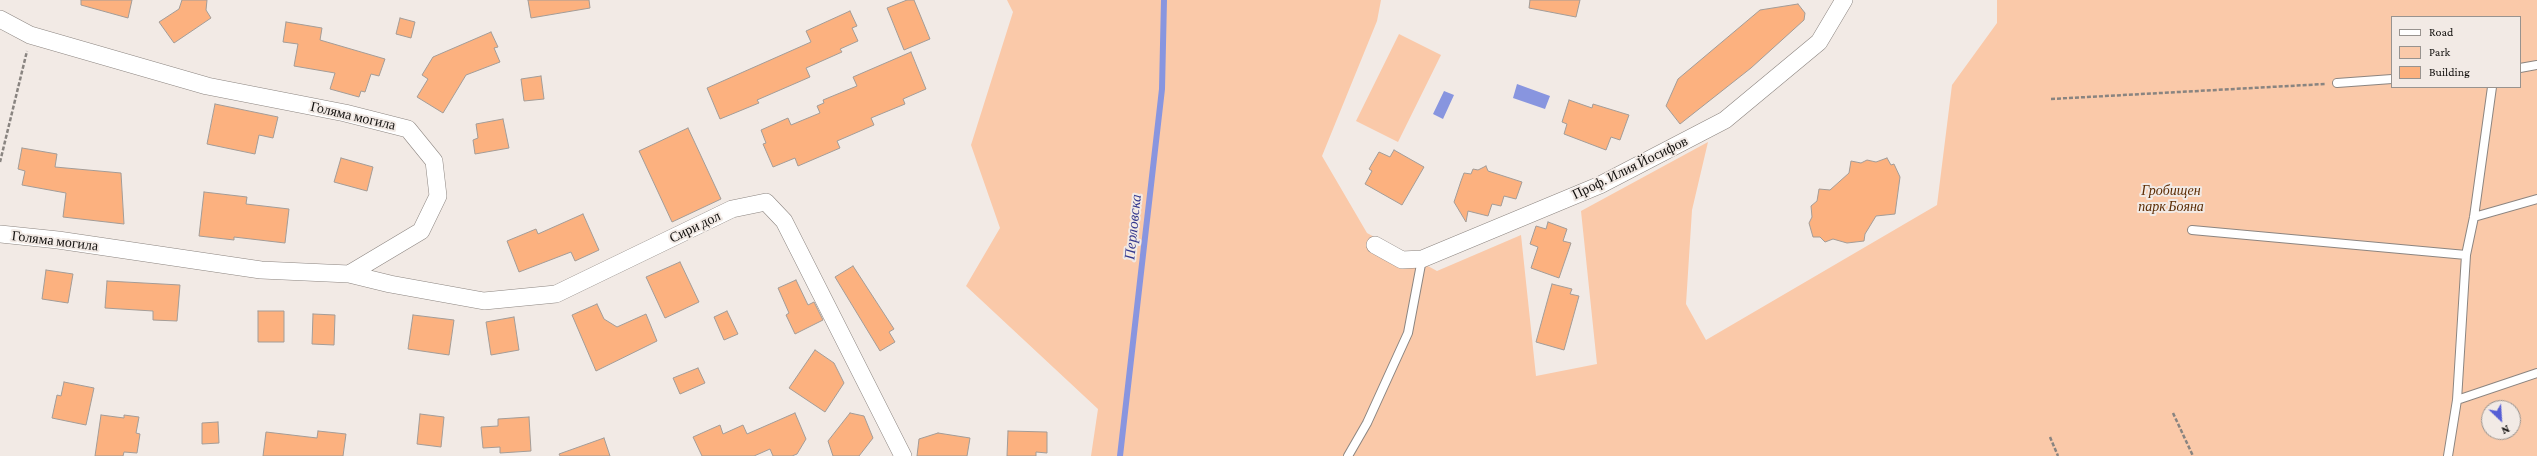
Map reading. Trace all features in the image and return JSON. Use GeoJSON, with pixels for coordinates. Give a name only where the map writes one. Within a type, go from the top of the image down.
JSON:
{"type":"FeatureCollection","features":[{"type":"Feature","properties":{"kind":"street","name":"Проф. Илия Йосифов"},"geometry":{"type":"LineString","coordinates":[[1375,245],[1402,260],[1422,259],[1600,185],[1725,120],[1820,42],[1844,0]]}},
{"type":"Feature","properties":{"kind":"street","name":"Голяма могила"},"geometry":{"type":"LineString","coordinates":[[0,19],[30,35],[207,86],[345,113],[408,129],[434,161],[438,196],[421,231],[349,274],[261,270],[58,240],[0,234]]}},
{"type":"Feature","properties":{"kind":"street","name":"Сири дол"},"geometry":{"type":"LineString","coordinates":[[349,274],[390,284],[484,301],[556,294],[732,209],[766,202],[784,221],[903,456]]}},
{"type":"Feature","properties":{"kind":"lane"},"geometry":{"type":"LineString","coordinates":[[2521,68],[2537,65]]}},
{"type":"Feature","properties":{"kind":"lane"},"geometry":{"type":"LineString","coordinates":[[2337,83],[2391,79]]}},
{"type":"Feature","properties":{"kind":"lane"},"geometry":{"type":"LineString","coordinates":[[2448,456],[2458,400],[2466,255],[2474,217],[2492,88]]}},
{"type":"Feature","properties":{"kind":"lane"},"geometry":{"type":"LineString","coordinates":[[2474,217],[2537,199]]}},
{"type":"Feature","properties":{"kind":"lane"},"geometry":{"type":"LineString","coordinates":[[2192,230],[2466,255]]}},
{"type":"Feature","properties":{"kind":"lane"},"geometry":{"type":"LineString","coordinates":[[1348,456],[1367,423],[1408,333],[1422,259]]}},
{"type":"Feature","properties":{"kind":"lane"},"geometry":{"type":"LineString","coordinates":[[2458,400],[2537,373]]}},
{"type":"Feature","properties":{"kind":"path"},"geometry":{"type":"LineString","coordinates":[[0,162],[30,35]]}},
{"type":"Feature","properties":{"kind":"path"},"geometry":{"type":"LineString","coordinates":[[2051,99],[2337,83]]}},
{"type":"Feature","properties":{"kind":"path"},"geometry":{"type":"LineString","coordinates":[[2173,413],[2193,456]]}},
{"type":"Feature","properties":{"kind":"path"},"geometry":{"type":"LineString","coordinates":[[2050,437],[2058,456]]}},
{"type":"Feature","properties":{"kind":"green space","name":"Гробищен парк Бояна"},"geometry":{"type":"Polygon","coordinates":[[[1007,0],[1381,0],[1377,21],[1322,156],[1367,233],[1437,271],[1521,235],[1536,376],[1597,364],[1581,211],[1708,142],[1692,210],[1686,304],[1706,340],[1937,205],[1952,85],[1997,23],[1997,0],[2537,0],[2537,456],[1091,456],[1098,409],[966,286],[1000,228],[971,145],[1013,12],[1007,0]]]}},
{"type":"Feature","properties":{"kind":"green space"},"geometry":{"type":"Polygon","coordinates":[[[1399,34],[1441,55],[1398,142],[1356,121],[1399,34]]]}},
{"type":"Feature","properties":{"kind":"water"},"geometry":{"type":"Polygon","coordinates":[[[1517,84],[1550,96],[1545,109],[1513,98],[1517,84]]]}},
{"type":"Feature","properties":{"kind":"water"},"geometry":{"type":"Polygon","coordinates":[[[1444,91],[1454,95],[1443,119],[1433,114],[1444,91]]]}},
{"type":"Feature","properties":{"kind":"building"},"geometry":{"type":"Polygon","coordinates":[[[81,0],[132,0],[128,18],[81,5],[81,0]]]}},
{"type":"Feature","properties":{"kind":"building"},"geometry":{"type":"Polygon","coordinates":[[[182,0],[207,0],[206,10],[211,18],[174,43],[159,22],[179,9],[182,0]]]}},
{"type":"Feature","properties":{"kind":"building"},"geometry":{"type":"Polygon","coordinates":[[[528,0],[589,0],[590,8],[531,18],[528,0]]]}},
{"type":"Feature","properties":{"kind":"building"},"geometry":{"type":"Polygon","coordinates":[[[907,0],[914,0],[930,39],[904,50],[887,8],[907,0]]]}},
{"type":"Feature","properties":{"kind":"building"},"geometry":{"type":"Polygon","coordinates":[[[1530,0],[1580,0],[1576,17],[1529,8],[1530,0]]]}},
{"type":"Feature","properties":{"kind":"building"},"geometry":{"type":"Polygon","coordinates":[[[1798,4],[1805,13],[1804,20],[1751,68],[1680,124],[1666,106],[1678,79],[1760,10],[1798,4]]]}},
{"type":"Feature","properties":{"kind":"building"},"geometry":{"type":"Polygon","coordinates":[[[850,11],[857,26],[852,28],[858,41],[840,49],[842,52],[806,68],[810,77],[757,100],[759,103],[720,119],[707,88],[811,42],[806,31],[850,11]]]}},
{"type":"Feature","properties":{"kind":"building"},"geometry":{"type":"Polygon","coordinates":[[[400,18],[415,22],[411,38],[396,34],[400,18]]]}},
{"type":"Feature","properties":{"kind":"building"},"geometry":{"type":"Polygon","coordinates":[[[286,22],[322,28],[320,40],[385,59],[379,76],[371,74],[365,92],[361,91],[359,97],[330,89],[335,73],[294,66],[298,44],[283,42],[286,22]]]}},
{"type":"Feature","properties":{"kind":"building"},"geometry":{"type":"Polygon","coordinates":[[[491,32],[498,47],[494,48],[500,62],[466,75],[443,113],[417,97],[428,79],[422,75],[433,57],[491,32]]]}},
{"type":"Feature","properties":{"kind":"building"},"geometry":{"type":"Polygon","coordinates":[[[911,52],[926,89],[903,99],[905,104],[871,118],[874,125],[837,141],[840,148],[798,166],[795,158],[773,167],[763,144],[766,143],[761,130],[788,118],[791,125],[820,113],[817,106],[824,103],[823,100],[857,86],[853,77],[911,52]]]}},
{"type":"Feature","properties":{"kind":"building"},"geometry":{"type":"Polygon","coordinates":[[[541,76],[544,99],[524,101],[521,79],[541,76]]]}},
{"type":"Feature","properties":{"kind":"building"},"geometry":{"type":"Polygon","coordinates":[[[1569,100],[1592,108],[1593,104],[1629,115],[1620,140],[1611,137],[1606,150],[1564,134],[1567,124],[1562,122],[1569,100]]]}},
{"type":"Feature","properties":{"kind":"building"},"geometry":{"type":"Polygon","coordinates":[[[215,104],[278,117],[273,138],[259,135],[255,154],[207,144],[215,104]]]}},
{"type":"Feature","properties":{"kind":"building"},"geometry":{"type":"Polygon","coordinates":[[[503,119],[509,148],[475,154],[473,140],[478,138],[476,124],[503,119]]]}},
{"type":"Feature","properties":{"kind":"building"},"geometry":{"type":"Polygon","coordinates":[[[688,128],[721,199],[672,222],[639,151],[688,128]]]}},
{"type":"Feature","properties":{"kind":"building"},"geometry":{"type":"Polygon","coordinates":[[[22,148],[57,154],[55,167],[121,173],[124,224],[63,217],[66,193],[22,185],[25,171],[18,169],[22,148]]]}},
{"type":"Feature","properties":{"kind":"building"},"geometry":{"type":"Polygon","coordinates":[[[1394,150],[1424,167],[1402,205],[1365,184],[1372,171],[1369,169],[1379,152],[1390,157],[1394,150]]]}},
{"type":"Feature","properties":{"kind":"building"},"geometry":{"type":"Polygon","coordinates":[[[341,158],[373,167],[367,191],[334,182],[341,158]]]}},
{"type":"Feature","properties":{"kind":"building"},"geometry":{"type":"Polygon","coordinates":[[[1887,158],[1891,165],[1894,164],[1900,177],[1895,214],[1876,216],[1865,234],[1864,241],[1847,243],[1833,239],[1825,242],[1820,237],[1813,237],[1809,223],[1812,217],[1811,206],[1817,201],[1819,189],[1830,190],[1849,173],[1851,161],[1861,163],[1867,160],[1876,162],[1887,158]]]}},
{"type":"Feature","properties":{"kind":"building"},"geometry":{"type":"Polygon","coordinates":[[[1486,166],[1488,171],[1522,182],[1516,199],[1504,196],[1501,206],[1492,204],[1488,216],[1468,211],[1466,222],[1454,202],[1461,181],[1464,173],[1471,174],[1473,169],[1478,170],[1486,166]]]}},
{"type":"Feature","properties":{"kind":"building"},"geometry":{"type":"Polygon","coordinates":[[[204,192],[247,197],[246,204],[289,209],[285,243],[234,237],[234,240],[199,236],[204,192]]]}},
{"type":"Feature","properties":{"kind":"building"},"geometry":{"type":"Polygon","coordinates":[[[583,214],[599,250],[575,261],[571,252],[519,272],[507,241],[536,229],[538,234],[583,214]]]}},
{"type":"Feature","properties":{"kind":"building"},"geometry":{"type":"Polygon","coordinates":[[[1548,222],[1567,229],[1563,241],[1571,243],[1559,278],[1531,268],[1538,247],[1530,244],[1536,226],[1546,229],[1548,222]]]}},
{"type":"Feature","properties":{"kind":"building"},"geometry":{"type":"Polygon","coordinates":[[[680,262],[699,302],[665,318],[646,277],[680,262]]]}},
{"type":"Feature","properties":{"kind":"building"},"geometry":{"type":"Polygon","coordinates":[[[853,266],[894,329],[889,332],[895,342],[880,351],[835,277],[853,266]]]}},
{"type":"Feature","properties":{"kind":"building"},"geometry":{"type":"Polygon","coordinates":[[[46,270],[73,274],[68,303],[42,299],[46,270]]]}},
{"type":"Feature","properties":{"kind":"building"},"geometry":{"type":"Polygon","coordinates":[[[796,280],[808,305],[814,302],[823,320],[795,334],[786,315],[789,313],[778,288],[796,280]]]}},
{"type":"Feature","properties":{"kind":"building"},"geometry":{"type":"Polygon","coordinates":[[[107,281],[180,285],[177,321],[153,320],[153,311],[105,308],[107,281]]]}},
{"type":"Feature","properties":{"kind":"building"},"geometry":{"type":"Polygon","coordinates":[[[1552,284],[1572,289],[1570,294],[1579,296],[1564,350],[1536,342],[1552,284]]]}},
{"type":"Feature","properties":{"kind":"building"},"geometry":{"type":"Polygon","coordinates":[[[597,304],[604,319],[617,327],[646,314],[657,341],[596,371],[572,315],[597,304]]]}},
{"type":"Feature","properties":{"kind":"building"},"geometry":{"type":"Polygon","coordinates":[[[258,311],[284,311],[284,342],[258,342],[258,311]]]}},
{"type":"Feature","properties":{"kind":"building"},"geometry":{"type":"Polygon","coordinates":[[[727,311],[738,334],[724,340],[714,317],[727,311]]]}},
{"type":"Feature","properties":{"kind":"building"},"geometry":{"type":"Polygon","coordinates":[[[313,314],[335,315],[334,345],[312,344],[313,314]]]}},
{"type":"Feature","properties":{"kind":"building"},"geometry":{"type":"Polygon","coordinates":[[[413,315],[454,320],[449,355],[408,349],[413,315]]]}},
{"type":"Feature","properties":{"kind":"building"},"geometry":{"type":"Polygon","coordinates":[[[514,317],[519,350],[491,355],[486,322],[514,317]]]}},
{"type":"Feature","properties":{"kind":"building"},"geometry":{"type":"Polygon","coordinates":[[[815,350],[834,363],[844,383],[825,412],[789,388],[815,350]]]}},
{"type":"Feature","properties":{"kind":"building"},"geometry":{"type":"Polygon","coordinates":[[[698,368],[705,383],[680,394],[673,378],[698,368]]]}},
{"type":"Feature","properties":{"kind":"building"},"geometry":{"type":"Polygon","coordinates":[[[64,382],[94,388],[86,425],[52,418],[57,395],[61,396],[64,382]]]}},
{"type":"Feature","properties":{"kind":"building"},"geometry":{"type":"Polygon","coordinates":[[[795,413],[806,439],[797,454],[792,456],[773,456],[770,449],[754,456],[702,456],[693,437],[720,425],[723,434],[743,425],[747,434],[795,413]]]}},
{"type":"Feature","properties":{"kind":"building"},"geometry":{"type":"Polygon","coordinates":[[[850,413],[864,416],[873,438],[859,456],[833,456],[828,441],[850,413]]]}},
{"type":"Feature","properties":{"kind":"building"},"geometry":{"type":"Polygon","coordinates":[[[420,414],[444,417],[441,447],[417,444],[420,414]]]}},
{"type":"Feature","properties":{"kind":"building"},"geometry":{"type":"Polygon","coordinates":[[[101,415],[124,418],[124,415],[139,417],[136,433],[140,434],[137,453],[124,452],[123,456],[95,456],[101,415]]]}},
{"type":"Feature","properties":{"kind":"building"},"geometry":{"type":"Polygon","coordinates":[[[529,417],[531,451],[500,453],[500,447],[483,448],[481,427],[498,426],[498,419],[529,417]]]}},
{"type":"Feature","properties":{"kind":"building"},"geometry":{"type":"Polygon","coordinates":[[[218,422],[219,443],[202,444],[202,423],[218,422]]]}},
{"type":"Feature","properties":{"kind":"building"},"geometry":{"type":"Polygon","coordinates":[[[318,431],[346,434],[343,456],[263,456],[266,432],[317,438],[318,431]]]}},
{"type":"Feature","properties":{"kind":"building"},"geometry":{"type":"Polygon","coordinates":[[[1008,431],[1047,432],[1047,453],[1036,452],[1036,456],[1007,456],[1008,431]]]}},
{"type":"Feature","properties":{"kind":"building"},"geometry":{"type":"Polygon","coordinates":[[[938,433],[970,438],[967,456],[917,456],[919,439],[938,433]]]}},
{"type":"Feature","properties":{"kind":"building"},"geometry":{"type":"Polygon","coordinates":[[[604,438],[610,456],[560,456],[559,454],[604,438]]]}},
{"type":"Feature","properties":{"kind":"waterway","name":"Перловска"},"geometry":{"type":"LineString","coordinates":[[1120,456],[1162,89],[1164,0]]}}]}
